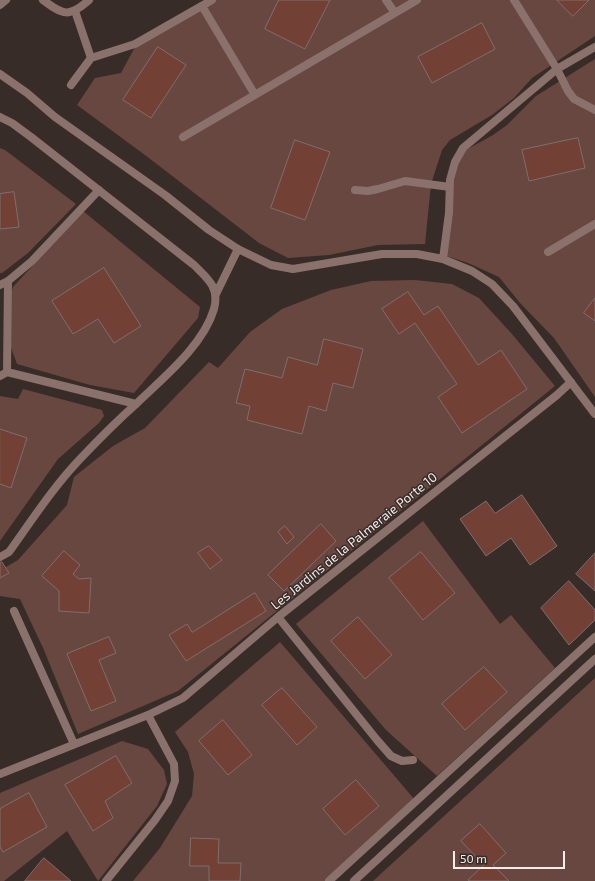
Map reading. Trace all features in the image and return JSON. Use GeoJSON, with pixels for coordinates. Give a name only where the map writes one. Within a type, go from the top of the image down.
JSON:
{"type":"FeatureCollection","features":[{"type":"Feature","properties":{"kind":"street"},"geometry":{"type":"LineString","coordinates":[[0,5],[6,0]]}},
{"type":"Feature","properties":{"kind":"street"},"geometry":{"type":"LineString","coordinates":[[42,0],[58,11],[75,11],[88,0]]}},
{"type":"Feature","properties":{"kind":"street"},"geometry":{"type":"LineString","coordinates":[[71,85],[91,58],[135,44],[212,0]]}},
{"type":"Feature","properties":{"kind":"street"},"geometry":{"type":"LineString","coordinates":[[386,0],[394,13]]}},
{"type":"Feature","properties":{"kind":"street"},"geometry":{"type":"LineString","coordinates":[[183,137],[417,0]]}},
{"type":"Feature","properties":{"kind":"street"},"geometry":{"type":"LineString","coordinates":[[514,0],[574,100],[595,110]]}},
{"type":"Feature","properties":{"kind":"street"},"geometry":{"type":"LineString","coordinates":[[202,6],[255,95]]}},
{"type":"Feature","properties":{"kind":"street"},"geometry":{"type":"LineString","coordinates":[[75,11],[91,58]]}},
{"type":"Feature","properties":{"kind":"street"},"geometry":{"type":"LineString","coordinates":[[443,259],[449,213],[450,187],[455,162],[463,148],[557,70],[595,48]]}},
{"type":"Feature","properties":{"kind":"street"},"geometry":{"type":"LineString","coordinates":[[0,74],[27,93],[55,117],[165,195],[209,230],[238,249],[271,265],[293,269],[382,254],[417,254],[443,259],[472,270],[492,284],[513,306],[595,414]]}},
{"type":"Feature","properties":{"kind":"street"},"geometry":{"type":"LineString","coordinates":[[0,117],[12,123],[31,137],[194,265],[212,283],[216,294]]}},
{"type":"Feature","properties":{"kind":"street"},"geometry":{"type":"LineString","coordinates":[[354,190],[368,191],[405,181],[450,187]]}},
{"type":"Feature","properties":{"kind":"street"},"geometry":{"type":"LineString","coordinates":[[0,285],[8,281],[32,262],[99,190]]}},
{"type":"Feature","properties":{"kind":"street"},"geometry":{"type":"LineString","coordinates":[[548,252],[595,224]]}},
{"type":"Feature","properties":{"kind":"street"},"geometry":{"type":"LineString","coordinates":[[0,557],[9,552],[67,472],[190,351],[209,322],[214,308],[216,294],[238,249]]}},
{"type":"Feature","properties":{"kind":"street"},"geometry":{"type":"LineString","coordinates":[[8,281],[4,374],[136,404]]}},
{"type":"Feature","properties":{"kind":"street","name":"Les Jardins de la Palmeraie Porte 10"},"geometry":{"type":"LineString","coordinates":[[0,774],[148,714],[183,698],[278,617],[557,395],[571,382]]}},
{"type":"Feature","properties":{"kind":"street"},"geometry":{"type":"LineString","coordinates":[[14,611],[74,744]]}},
{"type":"Feature","properties":{"kind":"street"},"geometry":{"type":"LineString","coordinates":[[278,617],[372,734],[392,756],[402,761],[413,760]]}},
{"type":"Feature","properties":{"kind":"street"},"geometry":{"type":"LineString","coordinates":[[329,881],[595,637]]}},
{"type":"Feature","properties":{"kind":"street"},"geometry":{"type":"LineString","coordinates":[[354,881],[595,659]]}},
{"type":"Feature","properties":{"kind":"street"},"geometry":{"type":"LineString","coordinates":[[106,881],[155,820],[168,801],[175,781],[174,764],[148,714]]}},
{"type":"Feature","properties":{"kind":"shaded area"},"geometry":{"type":"Polygon","coordinates":[[[212,0],[595,0],[595,36],[532,78],[514,98],[492,115],[450,140],[442,150],[431,184],[425,244],[378,245],[329,255],[288,258],[259,243],[149,158],[77,105],[95,78],[121,73],[135,47],[212,0]]]}},
{"type":"Feature","properties":{"kind":"shaded area"},"geometry":{"type":"Polygon","coordinates":[[[595,59],[595,397],[554,338],[520,303],[499,277],[468,263],[447,256],[454,181],[459,161],[466,150],[493,135],[507,125],[536,96],[595,59]]]}},
{"type":"Feature","properties":{"kind":"shaded area"},"geometry":{"type":"Polygon","coordinates":[[[0,148],[5,150],[76,204],[28,253],[2,273],[0,273],[0,148]]]}},
{"type":"Feature","properties":{"kind":"shaded area"},"geometry":{"type":"Polygon","coordinates":[[[83,211],[200,307],[198,318],[134,393],[90,385],[17,364],[9,342],[10,297],[13,287],[83,211]]]}},
{"type":"Feature","properties":{"kind":"shaded area"},"geometry":{"type":"Polygon","coordinates":[[[415,280],[452,284],[479,298],[512,334],[555,386],[178,691],[78,734],[44,650],[20,599],[0,596],[0,578],[9,573],[6,567],[18,560],[67,505],[74,477],[113,446],[145,428],[209,362],[218,368],[250,332],[282,309],[331,290],[371,281],[415,280]]]}},
{"type":"Feature","properties":{"kind":"shaded area"},"geometry":{"type":"Polygon","coordinates":[[[23,389],[102,410],[104,416],[99,423],[58,459],[0,541],[0,396],[18,399],[23,389]]]}},
{"type":"Feature","properties":{"kind":"shaded area"},"geometry":{"type":"Polygon","coordinates":[[[423,521],[500,624],[511,615],[555,668],[437,776],[386,730],[296,624],[423,521]]]}},
{"type":"Feature","properties":{"kind":"shaded area"},"geometry":{"type":"Polygon","coordinates":[[[280,642],[415,800],[326,881],[133,881],[160,848],[192,796],[194,774],[188,752],[175,732],[280,642]]]}},
{"type":"Feature","properties":{"kind":"shaded area"},"geometry":{"type":"Polygon","coordinates":[[[595,678],[595,881],[373,881],[595,678]]]}},
{"type":"Feature","properties":{"kind":"shaded area"},"geometry":{"type":"Polygon","coordinates":[[[122,741],[148,749],[164,770],[167,784],[157,806],[98,881],[67,831],[4,881],[0,881],[0,793],[122,741]]]}},
{"type":"Feature","properties":{"kind":"building"},"geometry":{"type":"Polygon","coordinates":[[[279,0],[330,0],[305,49],[265,29],[279,0]]]}},
{"type":"Feature","properties":{"kind":"building"},"geometry":{"type":"Polygon","coordinates":[[[557,0],[589,0],[573,16],[557,0]]]}},
{"type":"Feature","properties":{"kind":"building"},"geometry":{"type":"Polygon","coordinates":[[[482,23],[495,49],[432,83],[418,57],[482,23]]]}},
{"type":"Feature","properties":{"kind":"building"},"geometry":{"type":"Polygon","coordinates":[[[158,47],[186,65],[151,118],[123,100],[158,47]]]}},
{"type":"Feature","properties":{"kind":"building"},"geometry":{"type":"Polygon","coordinates":[[[578,138],[585,168],[529,181],[522,150],[578,138]]]}},
{"type":"Feature","properties":{"kind":"building"},"geometry":{"type":"Polygon","coordinates":[[[295,140],[330,152],[305,220],[271,208],[295,140]]]}},
{"type":"Feature","properties":{"kind":"building"},"geometry":{"type":"Polygon","coordinates":[[[14,192],[19,227],[0,229],[0,194],[14,192]]]}},
{"type":"Feature","properties":{"kind":"building"},"geometry":{"type":"Polygon","coordinates":[[[104,268],[141,326],[114,343],[98,319],[73,334],[52,301],[104,268]]]}},
{"type":"Feature","properties":{"kind":"building"},"geometry":{"type":"Polygon","coordinates":[[[408,292],[424,315],[438,306],[478,365],[501,350],[527,389],[462,433],[438,397],[457,384],[415,323],[399,334],[382,309],[408,292]]]}},
{"type":"Feature","properties":{"kind":"building"},"geometry":{"type":"Polygon","coordinates":[[[595,298],[595,321],[584,313],[595,298]]]}},
{"type":"Feature","properties":{"kind":"building"},"geometry":{"type":"Polygon","coordinates":[[[324,339],[363,349],[353,388],[333,383],[326,411],[309,406],[302,434],[247,420],[250,406],[236,403],[245,369],[282,378],[288,357],[317,365],[324,339]]]}},
{"type":"Feature","properties":{"kind":"building"},"geometry":{"type":"Polygon","coordinates":[[[0,429],[27,438],[11,488],[0,484],[0,429]]]}},
{"type":"Feature","properties":{"kind":"building"},"geometry":{"type":"Polygon","coordinates":[[[522,495],[557,546],[530,565],[511,538],[486,556],[460,519],[486,501],[495,513],[522,495]]]}},
{"type":"Feature","properties":{"kind":"building"},"geometry":{"type":"Polygon","coordinates":[[[321,524],[336,541],[284,591],[268,575],[321,524]]]}},
{"type":"Feature","properties":{"kind":"building"},"geometry":{"type":"Polygon","coordinates":[[[285,526],[294,537],[287,544],[278,532],[285,526]]]}},
{"type":"Feature","properties":{"kind":"building"},"geometry":{"type":"Polygon","coordinates":[[[209,546],[222,560],[210,569],[198,553],[209,546]]]}},
{"type":"Feature","properties":{"kind":"building"},"geometry":{"type":"Polygon","coordinates":[[[64,551],[80,565],[73,574],[79,579],[91,578],[89,613],[59,611],[59,591],[42,576],[64,551]]]}},
{"type":"Feature","properties":{"kind":"building"},"geometry":{"type":"Polygon","coordinates":[[[421,552],[455,593],[423,620],[389,578],[421,552]]]}},
{"type":"Feature","properties":{"kind":"building"},"geometry":{"type":"Polygon","coordinates":[[[595,553],[595,591],[576,574],[595,553]]]}},
{"type":"Feature","properties":{"kind":"building"},"geometry":{"type":"Polygon","coordinates":[[[2,562],[9,573],[0,578],[0,563],[2,562]]]}},
{"type":"Feature","properties":{"kind":"building"},"geometry":{"type":"Polygon","coordinates":[[[569,581],[595,610],[595,620],[569,645],[541,608],[569,581]]]}},
{"type":"Feature","properties":{"kind":"building"},"geometry":{"type":"Polygon","coordinates":[[[255,593],[266,611],[186,661],[169,635],[187,624],[192,632],[255,593]]]}},
{"type":"Feature","properties":{"kind":"building"},"geometry":{"type":"Polygon","coordinates":[[[358,617],[392,655],[365,679],[331,641],[358,617]]]}},
{"type":"Feature","properties":{"kind":"building"},"geometry":{"type":"Polygon","coordinates":[[[109,637],[116,653],[99,660],[116,701],[91,711],[67,654],[109,637]]]}},
{"type":"Feature","properties":{"kind":"building"},"geometry":{"type":"Polygon","coordinates":[[[484,667],[507,692],[465,730],[442,704],[484,667]]]}},
{"type":"Feature","properties":{"kind":"building"},"geometry":{"type":"Polygon","coordinates":[[[282,688],[317,727],[297,745],[262,705],[282,688]]]}},
{"type":"Feature","properties":{"kind":"building"},"geometry":{"type":"Polygon","coordinates":[[[223,720],[252,755],[228,775],[199,741],[223,720]]]}},
{"type":"Feature","properties":{"kind":"building"},"geometry":{"type":"Polygon","coordinates":[[[116,756],[132,783],[105,801],[113,818],[93,831],[65,785],[116,756]]]}},
{"type":"Feature","properties":{"kind":"building"},"geometry":{"type":"Polygon","coordinates":[[[356,780],[379,806],[345,835],[323,809],[356,780]]]}},
{"type":"Feature","properties":{"kind":"building"},"geometry":{"type":"Polygon","coordinates":[[[29,793],[47,827],[3,852],[0,847],[0,809],[29,793]]]}},
{"type":"Feature","properties":{"kind":"building"},"geometry":{"type":"Polygon","coordinates":[[[480,824],[506,853],[493,865],[509,881],[468,880],[484,865],[461,841],[480,824]]]}},
{"type":"Feature","properties":{"kind":"building"},"geometry":{"type":"Polygon","coordinates":[[[191,838],[219,839],[218,863],[241,863],[240,881],[209,881],[209,866],[190,866],[191,838]]]}},
{"type":"Feature","properties":{"kind":"building"},"geometry":{"type":"Polygon","coordinates":[[[44,858],[71,881],[25,881],[44,858]]]}}]}
